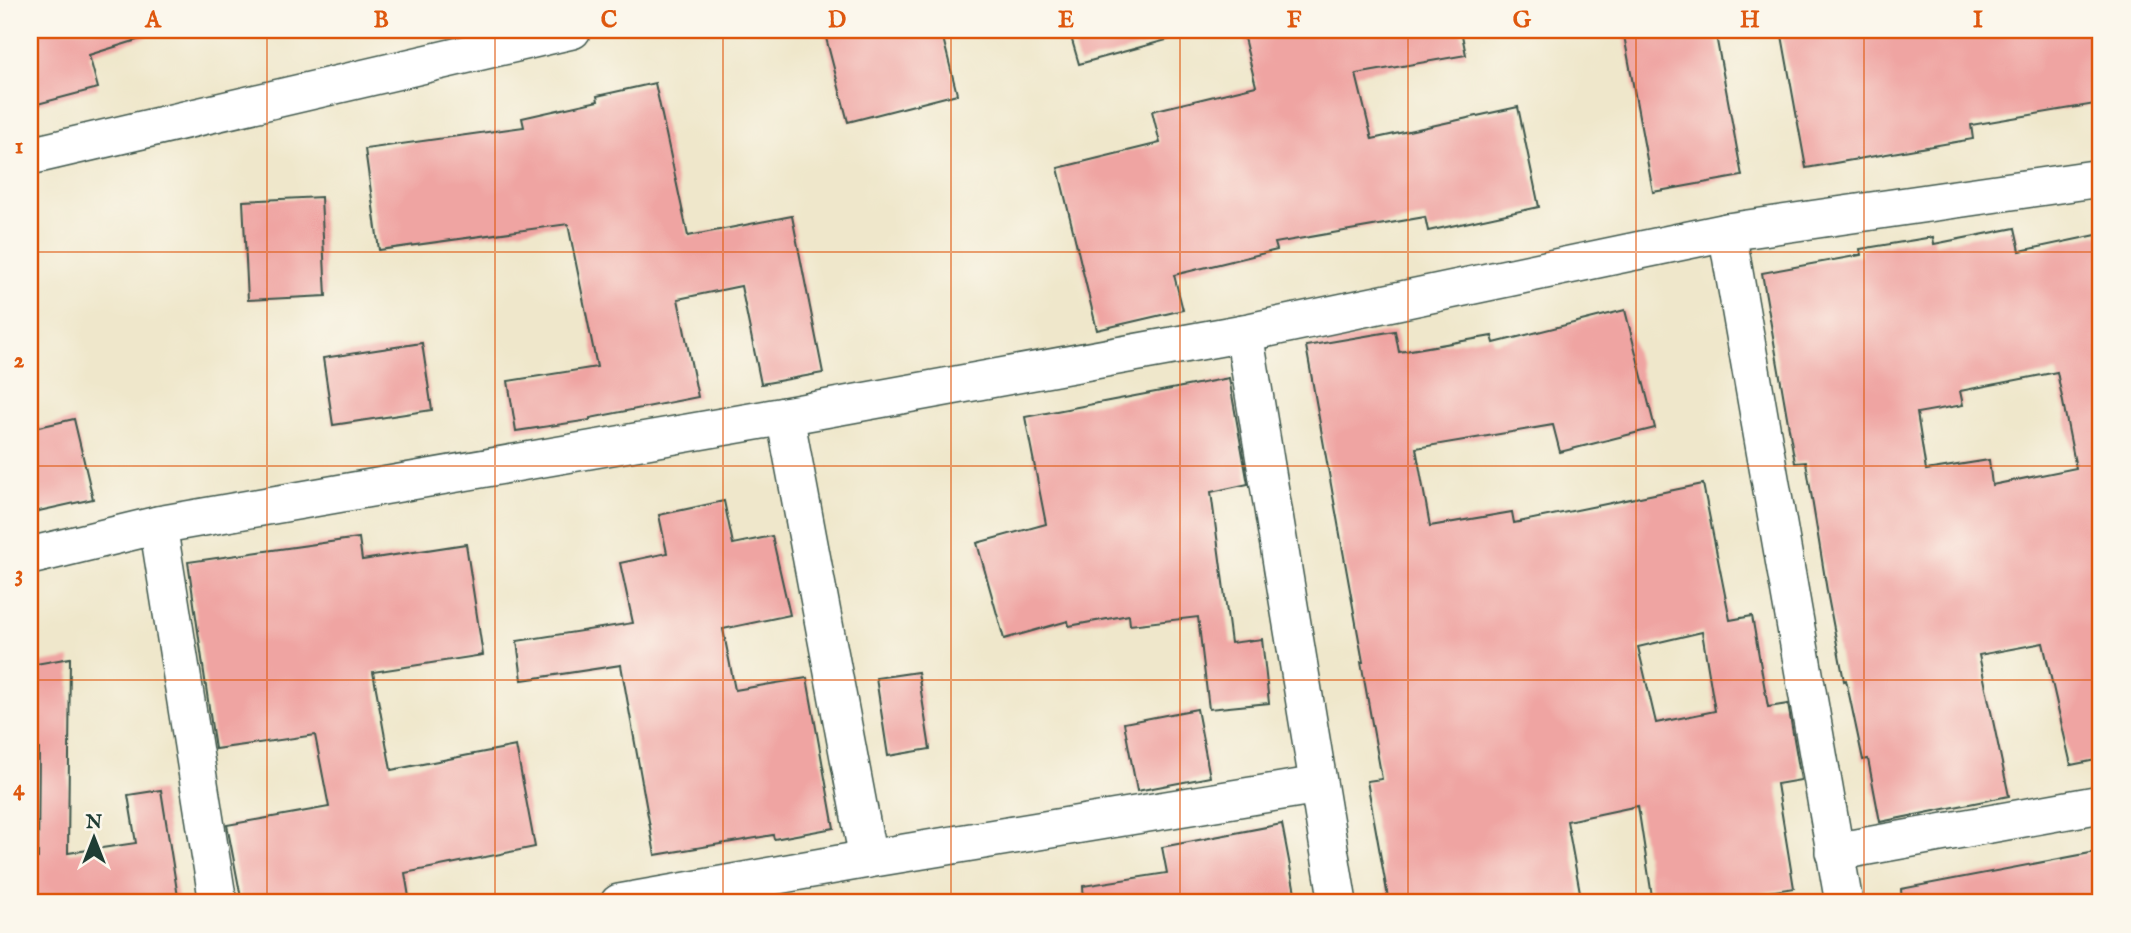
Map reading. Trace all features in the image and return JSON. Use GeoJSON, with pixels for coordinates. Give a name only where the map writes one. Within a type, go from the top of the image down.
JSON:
{"type":"FeatureCollection","features":[{"type":"Feature","properties":{"kind":"street"},"geometry":{"type":"LineString","coordinates":[[30,156],[572,30]]}},
{"type":"Feature","properties":{"kind":"street"},"geometry":{"type":"LineString","coordinates":[[30,556],[158,525],[1244,333],[1727,232],[2101,178]]}},
{"type":"Feature","properties":{"kind":"street"},"geometry":{"type":"LineString","coordinates":[[1727,232],[1844,903]]}},
{"type":"Feature","properties":{"kind":"street"},"geometry":{"type":"LineString","coordinates":[[1244,333],[1338,903]]}},
{"type":"Feature","properties":{"kind":"street"},"geometry":{"type":"LineString","coordinates":[[785,416],[868,859]]}},
{"type":"Feature","properties":{"kind":"street"},"geometry":{"type":"LineString","coordinates":[[158,525],[218,903]]}},
{"type":"Feature","properties":{"kind":"street"},"geometry":{"type":"LineString","coordinates":[[619,903],[1318,785]]}},
{"type":"Feature","properties":{"kind":"street"},"geometry":{"type":"LineString","coordinates":[[1834,852],[2101,804]]}},
{"type":"Feature","properties":{"kind":"building"},"geometry":{"type":"Polygon","coordinates":[[[30,30],[146,30],[147,37],[89,55],[98,88],[30,106],[30,30]]]}},
{"type":"Feature","properties":{"kind":"building"},"geometry":{"type":"Polygon","coordinates":[[[843,30],[941,30],[957,94],[848,122],[825,34],[843,30]]]}},
{"type":"Feature","properties":{"kind":"building"},"geometry":{"type":"Polygon","coordinates":[[[1069,30],[1168,30],[1170,39],[1079,64],[1069,30]]]}},
{"type":"Feature","properties":{"kind":"building"},"geometry":{"type":"Polygon","coordinates":[[[1242,30],[1461,30],[1466,55],[1356,74],[1372,139],[1518,107],[1539,207],[1428,231],[1425,217],[1275,243],[1277,250],[1174,275],[1183,310],[1097,330],[1058,168],[1160,143],[1152,111],[1256,86],[1242,30]]]}},
{"type":"Feature","properties":{"kind":"building"},"geometry":{"type":"Polygon","coordinates":[[[1623,30],[1715,30],[1742,176],[1653,192],[1623,30]]]}},
{"type":"Feature","properties":{"kind":"building"},"geometry":{"type":"Polygon","coordinates":[[[1781,30],[2101,30],[2101,103],[1971,125],[1973,139],[1806,168],[1781,30]]]}},
{"type":"Feature","properties":{"kind":"building"},"geometry":{"type":"Polygon","coordinates":[[[655,83],[688,236],[792,216],[823,373],[761,384],[741,286],[678,299],[698,397],[590,420],[516,431],[508,381],[597,367],[568,224],[379,250],[365,149],[524,127],[522,118],[598,101],[597,96],[655,83]]]}},
{"type":"Feature","properties":{"kind":"building"},"geometry":{"type":"Polygon","coordinates":[[[321,197],[326,296],[248,300],[243,201],[321,197]]]}},
{"type":"Feature","properties":{"kind":"building"},"geometry":{"type":"Polygon","coordinates":[[[2015,228],[2020,251],[2101,234],[2101,759],[2071,765],[2043,643],[1979,655],[2009,796],[1880,822],[1868,759],[1863,760],[1846,680],[1844,681],[1806,462],[1795,463],[1762,273],[1861,255],[1860,249],[1933,237],[1934,244],[2015,228]],[[2057,372],[1960,391],[1963,405],[1917,413],[1926,470],[1989,460],[1992,485],[2076,468],[2057,372]]]}},
{"type":"Feature","properties":{"kind":"building"},"geometry":{"type":"Polygon","coordinates":[[[1625,310],[1655,428],[1560,452],[1553,425],[1416,448],[1430,526],[1512,512],[1514,523],[1703,484],[1730,620],[1752,616],[1768,707],[1788,704],[1801,780],[1777,784],[1794,888],[1696,903],[1653,903],[1638,806],[1567,821],[1582,903],[1389,903],[1367,781],[1382,779],[1306,346],[1395,331],[1399,352],[1492,336],[1494,343],[1625,310]],[[1702,632],[1638,647],[1656,723],[1715,711],[1702,632]]]}},
{"type":"Feature","properties":{"kind":"building"},"geometry":{"type":"Polygon","coordinates":[[[422,343],[432,410],[333,425],[323,358],[422,343]]]}},
{"type":"Feature","properties":{"kind":"building"},"geometry":{"type":"Polygon","coordinates":[[[1229,378],[1248,484],[1211,492],[1231,643],[1262,639],[1269,703],[1209,709],[1198,617],[1130,625],[1129,615],[1069,626],[1068,621],[1004,639],[977,543],[1046,524],[1025,417],[1229,378]]]}},
{"type":"Feature","properties":{"kind":"building"},"geometry":{"type":"Polygon","coordinates":[[[74,419],[93,499],[30,513],[30,429],[74,419]]]}},
{"type":"Feature","properties":{"kind":"building"},"geometry":{"type":"Polygon","coordinates":[[[724,501],[733,544],[772,536],[790,615],[723,629],[735,690],[807,678],[834,828],[774,839],[773,835],[655,855],[621,665],[522,680],[517,641],[633,623],[620,563],[667,553],[659,515],[724,501]]]}},
{"type":"Feature","properties":{"kind":"building"},"geometry":{"type":"Polygon","coordinates":[[[359,538],[362,560],[466,544],[483,655],[373,672],[391,770],[516,746],[535,847],[405,873],[410,903],[242,903],[227,825],[329,807],[315,735],[215,749],[188,562],[359,538]]]}},
{"type":"Feature","properties":{"kind":"building"},"geometry":{"type":"Polygon","coordinates":[[[70,658],[68,853],[136,843],[128,795],[161,790],[179,903],[30,903],[30,859],[38,858],[39,749],[30,751],[30,665],[70,658]]]}},
{"type":"Feature","properties":{"kind":"building"},"geometry":{"type":"Polygon","coordinates":[[[918,672],[930,749],[888,756],[876,678],[918,672]]]}},
{"type":"Feature","properties":{"kind":"building"},"geometry":{"type":"Polygon","coordinates":[[[1197,709],[1210,777],[1137,791],[1124,723],[1197,709]]]}},
{"type":"Feature","properties":{"kind":"building"},"geometry":{"type":"Polygon","coordinates":[[[1282,824],[1297,903],[1084,903],[1083,886],[1167,873],[1162,847],[1282,824]]]}},
{"type":"Feature","properties":{"kind":"building"},"geometry":{"type":"Polygon","coordinates":[[[2101,851],[2101,903],[1902,903],[1901,889],[2101,851]]]}}]}
